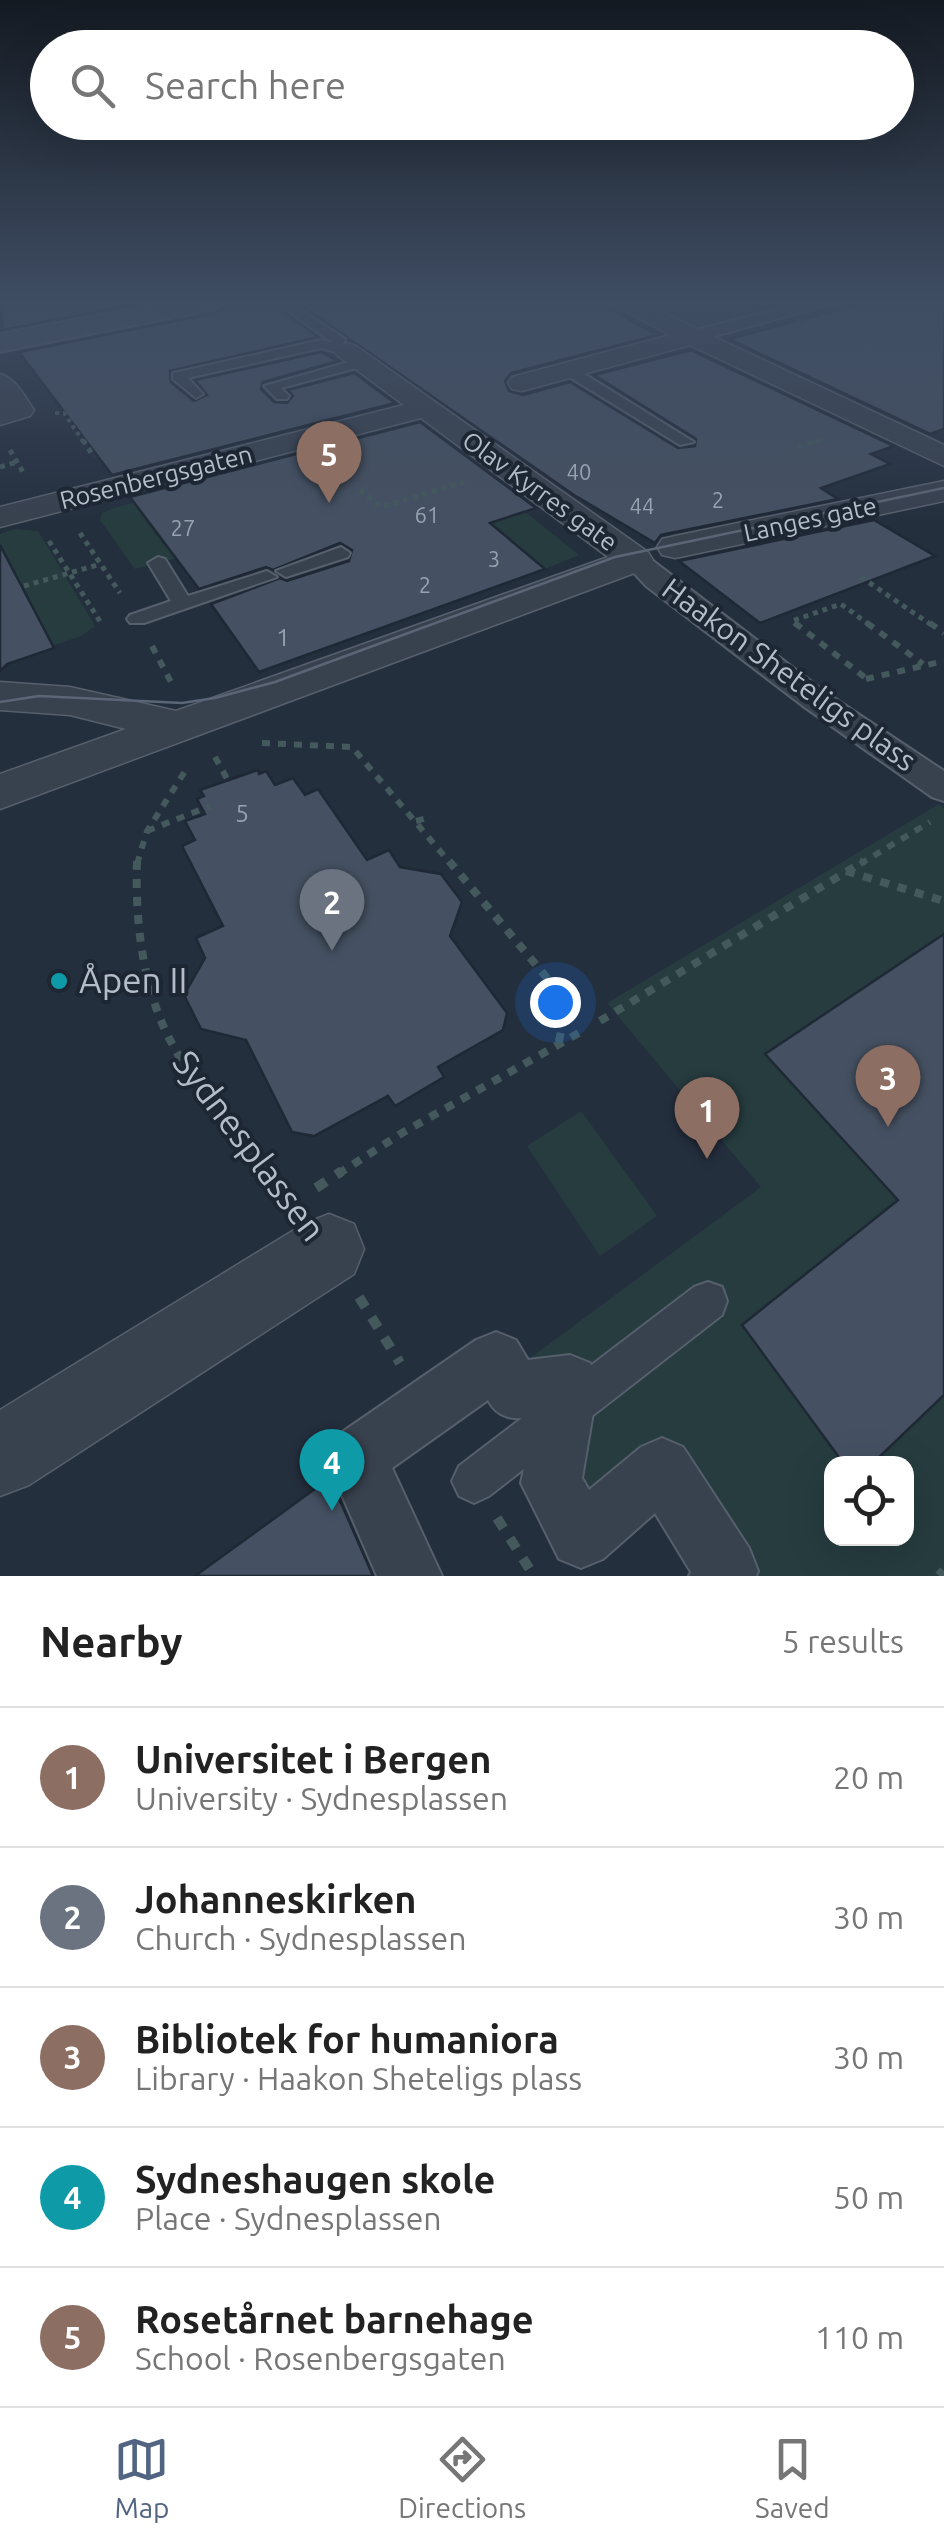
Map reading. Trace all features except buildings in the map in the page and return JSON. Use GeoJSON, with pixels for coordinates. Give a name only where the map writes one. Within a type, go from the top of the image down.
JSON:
{"type":"FeatureCollection","features":[{"type":"Feature","properties":{"kind":"street","name":"Olav Kyrres gate"},"geometry":{"type":"LineString","coordinates":[[381,375],[636,560]]}},
{"type":"Feature","properties":{"kind":"street"},"geometry":{"type":"LineString","coordinates":[[522,383],[552,375]]}},
{"type":"Feature","properties":{"kind":"street"},"geometry":{"type":"LineString","coordinates":[[774,375],[944,457]]}},
{"type":"Feature","properties":{"kind":"street","name":"Rosenbergsgaten"},"geometry":{"type":"LineString","coordinates":[[0,517],[428,408]]}},
{"type":"Feature","properties":{"kind":"street","name":"Langes gate"},"geometry":{"type":"LineString","coordinates":[[675,547],[944,492]]}},
{"type":"Feature","properties":{"kind":"street"},"geometry":{"type":"LineString","coordinates":[[0,792],[196,740],[636,560]]}},
{"type":"Feature","properties":{"kind":"street","name":"Haakon Sheteligs plass"},"geometry":{"type":"LineString","coordinates":[[636,560],[656,580],[814,699],[944,788]]}},
{"type":"Feature","properties":{"kind":"street"},"geometry":{"type":"LineString","coordinates":[[0,696],[70,701],[196,740]]}},
{"type":"Feature","properties":{"kind":"street","name":"Sydnesplassen"},"geometry":{"type":"LineString","coordinates":[[0,1456],[310,1226]]}},
{"type":"Feature","properties":{"kind":"street"},"geometry":{"type":"LineString","coordinates":[[410,1576],[356,1458],[496,1360],[514,1391],[570,1384],[551,1484],[581,1537],[662,1468],[726,1570],[721,1576]]}},
{"type":"Feature","properties":{"kind":"lane"},"geometry":{"type":"LineString","coordinates":[[184,375],[178,376],[196,394]]}},
{"type":"Feature","properties":{"kind":"lane"},"geometry":{"type":"LineString","coordinates":[[282,396],[272,386],[298,375]]}},
{"type":"Feature","properties":{"kind":"lane"},"geometry":{"type":"LineString","coordinates":[[575,375],[686,442]]}},
{"type":"Feature","properties":{"kind":"lane"},"geometry":{"type":"LineString","coordinates":[[137,620],[341,553]]}},
{"type":"Feature","properties":{"kind":"lane"},"geometry":{"type":"LineString","coordinates":[[158,562],[183,604]]}},
{"type":"Feature","properties":{"kind":"lane"},"geometry":{"type":"LineString","coordinates":[[474,1481],[708,1301]]}},
{"type":"Feature","properties":{"kind":"path"},"geometry":{"type":"LineString","coordinates":[[64,413],[92,453]]}},
{"type":"Feature","properties":{"kind":"path"},"geometry":{"type":"LineString","coordinates":[[12,454],[24,474]]}},
{"type":"Feature","properties":{"kind":"path"},"geometry":{"type":"LineString","coordinates":[[0,467],[17,462]]}},
{"type":"Feature","properties":{"kind":"path"},"geometry":{"type":"LineString","coordinates":[[360,490],[382,507],[510,469]]}},
{"type":"Feature","properties":{"kind":"path"},"geometry":{"type":"LineString","coordinates":[[41,529],[105,630]]}},
{"type":"Feature","properties":{"kind":"path"},"geometry":{"type":"LineString","coordinates":[[87,543],[114,584]]}},
{"type":"Feature","properties":{"kind":"path"},"geometry":{"type":"LineString","coordinates":[[24,586],[101,564]]}},
{"type":"Feature","properties":{"kind":"path"},"geometry":{"type":"LineString","coordinates":[[861,577],[944,633]]}},
{"type":"Feature","properties":{"kind":"path"},"geometry":{"type":"LineString","coordinates":[[867,679],[792,621],[841,604],[923,664]]}},
{"type":"Feature","properties":{"kind":"path"},"geometry":{"type":"LineString","coordinates":[[137,620],[196,740],[230,784]]}},
{"type":"Feature","properties":{"kind":"path"},"geometry":{"type":"LineString","coordinates":[[814,699],[867,679],[944,661]]}},
{"type":"Feature","properties":{"kind":"path","name":"Sydnesplassen"},"geometry":{"type":"LineString","coordinates":[[196,740],[146,830],[137,862],[138,926],[167,1036],[198,1084],[310,1226]]}},
{"type":"Feature","properties":{"kind":"path"},"geometry":{"type":"LineString","coordinates":[[352,746],[568,1003],[558,1045]]}},
{"type":"Feature","properties":{"kind":"path"},"geometry":{"type":"LineString","coordinates":[[146,830],[210,806]]}},
{"type":"Feature","properties":{"kind":"path"},"geometry":{"type":"LineString","coordinates":[[416,821],[432,817]]}},
{"type":"Feature","properties":{"kind":"path"},"geometry":{"type":"LineString","coordinates":[[600,1021],[928,823]]}},
{"type":"Feature","properties":{"kind":"path"},"geometry":{"type":"LineString","coordinates":[[846,872],[944,901]]}},
{"type":"Feature","properties":{"kind":"path"},"geometry":{"type":"LineString","coordinates":[[310,1226],[402,1133],[586,1029]]}},
{"type":"Feature","properties":{"kind":"path"},"geometry":{"type":"LineString","coordinates":[[939,1576],[944,1570]]}},
{"type":"Feature","properties":{"kind":"green space"},"geometry":{"type":"Polygon","coordinates":[[[217,479],[178,558],[135,569],[100,520],[102,513],[114,508],[217,479]]]}},
{"type":"Feature","properties":{"kind":"green space"},"geometry":{"type":"Polygon","coordinates":[[[492,485],[579,555],[545,569],[525,552],[519,554],[487,526],[497,521],[492,485]]]}},
{"type":"Feature","properties":{"kind":"green space"},"geometry":{"type":"Polygon","coordinates":[[[15,529],[38,531],[95,626],[81,636],[52,646],[22,584],[4,560],[8,557],[0,551],[0,534],[15,529]]]}},
{"type":"Feature","properties":{"kind":"green space"},"geometry":{"type":"Polygon","coordinates":[[[939,804],[944,808],[944,934],[765,1054],[898,1200],[742,1325],[839,1456],[824,1456],[824,1546],[914,1546],[914,1456],[879,1456],[944,1395],[944,1576],[721,1576],[662,1468],[581,1537],[506,1376],[761,1187],[607,1003],[939,804]]]}},
{"type":"Feature","properties":{"kind":"green space"},"geometry":{"type":"Polygon","coordinates":[[[581,1111],[657,1216],[600,1256],[527,1146],[581,1111]]]}},
{"type":"Feature","properties":{"kind":"tram line"},"geometry":{"type":"LineString","coordinates":[[0,702],[39,696],[182,703],[215,698],[275,682],[615,557],[944,488]]}},
{"type":"Feature","properties":{"kind":"place","name":"Rosetårnet barnehage"},"geometry":{"type":"Point","coordinates":[329,503]}},
{"type":"Feature","properties":{"kind":"place","name":"Johanneskirken"},"geometry":{"type":"Point","coordinates":[332,951]}},
{"type":"Feature","properties":{"kind":"place","name":"Åpen II"},"geometry":{"type":"Point","coordinates":[59,981]}},
{"type":"Feature","properties":{"kind":"place","name":"Bibliotek for humaniora"},"geometry":{"type":"Point","coordinates":[888,1127]}},
{"type":"Feature","properties":{"kind":"place","name":"Universitet i Bergen"},"geometry":{"type":"Point","coordinates":[707,1159]}},
{"type":"Feature","properties":{"kind":"place","name":"Sydneshaugen skole"},"geometry":{"type":"Point","coordinates":[332,1511]}}]}
